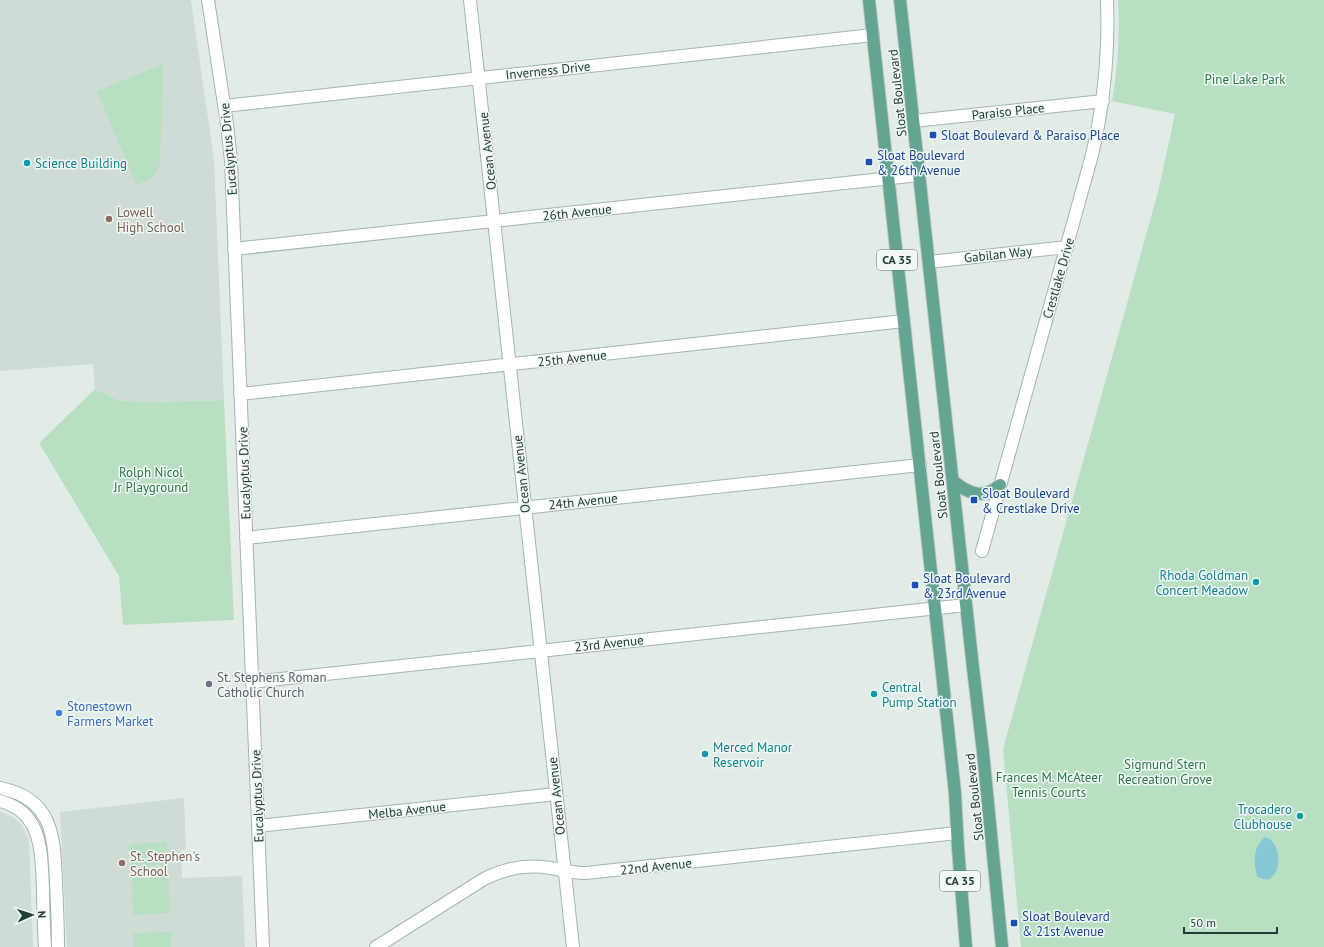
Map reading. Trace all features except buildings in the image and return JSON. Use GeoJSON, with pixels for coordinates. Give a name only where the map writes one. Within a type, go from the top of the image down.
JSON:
{"type":"FeatureCollection","features":[{"type":"Feature","properties":{"kind":"main road","name":"Sloat Boulevard"},"geometry":{"type":"LineString","coordinates":[[869,0],[955,793],[966,947]]}},
{"type":"Feature","properties":{"kind":"main road","name":"Sloat Boulevard"},"geometry":{"type":"LineString","coordinates":[[900,0],[984,759],[1002,947]]}},
{"type":"Feature","properties":{"kind":"main road"},"geometry":{"type":"LineString","coordinates":[[953,481],[966,490],[978,494],[989,493],[1000,485]]}},
{"type":"Feature","properties":{"kind":"street","name":"Eucalyptus Drive"},"geometry":{"type":"LineString","coordinates":[[208,0],[231,161],[263,947]]}},
{"type":"Feature","properties":{"kind":"street","name":"Ocean Avenue"},"geometry":{"type":"LineString","coordinates":[[470,0],[573,947]]}},
{"type":"Feature","properties":{"kind":"street","name":"Crestlake Drive"},"geometry":{"type":"LineString","coordinates":[[982,551],[1092,155],[1103,101],[1107,48],[1107,0]]}},
{"type":"Feature","properties":{"kind":"street","name":"Inverness Drive"},"geometry":{"type":"LineString","coordinates":[[224,106],[873,35]]}},
{"type":"Feature","properties":{"kind":"street","name":"Paraiso Place"},"geometry":{"type":"LineString","coordinates":[[914,121],[1103,101]]}},
{"type":"Feature","properties":{"kind":"street","name":"26th Avenue"},"geometry":{"type":"LineString","coordinates":[[234,249],[920,175]]}},
{"type":"Feature","properties":{"kind":"street","name":"Gabilan Way"},"geometry":{"type":"LineString","coordinates":[[929,262],[1067,246]]}},
{"type":"Feature","properties":{"kind":"street","name":"25th Avenue"},"geometry":{"type":"LineString","coordinates":[[240,394],[904,321]]}},
{"type":"Feature","properties":{"kind":"street","name":"24th Avenue"},"geometry":{"type":"LineString","coordinates":[[246,538],[920,465]]}},
{"type":"Feature","properties":{"kind":"street","name":"23rd Avenue"},"geometry":{"type":"LineString","coordinates":[[252,682],[966,605]]}},
{"type":"Feature","properties":{"kind":"street"},"geometry":{"type":"LineString","coordinates":[[0,788],[25,796],[35,804],[50,827],[54,840],[55,855],[58,947]]}},
{"type":"Feature","properties":{"kind":"street","name":"Melba Avenue"},"geometry":{"type":"LineString","coordinates":[[258,826],[556,794]]}},
{"type":"Feature","properties":{"kind":"street"},"geometry":{"type":"LineString","coordinates":[[0,801],[10,803],[19,808],[26,815],[38,834],[42,856],[45,947]]}},
{"type":"Feature","properties":{"kind":"street","name":"22nd Avenue"},"geometry":{"type":"LineString","coordinates":[[376,947],[475,884],[493,874],[512,868],[533,866],[586,873],[957,833]]}},
{"type":"Feature","properties":{"kind":"shaded area","name":"Lowell High School"},"geometry":{"type":"Polygon","coordinates":[[[0,0],[191,0],[214,160],[224,400],[151,402],[120,401],[95,389],[93,364],[0,371],[0,0]]]}},
{"type":"Feature","properties":{"kind":"shaded area","name":"St. Stephen's School"},"geometry":{"type":"Polygon","coordinates":[[[184,798],[186,850],[181,850],[182,878],[242,876],[245,947],[67,947],[60,812],[184,798]]]}},
{"type":"Feature","properties":{"kind":"shaded area"},"geometry":{"type":"Polygon","coordinates":[[[0,811],[18,821],[23,827],[29,840],[33,947],[0,947],[0,811]]]}},
{"type":"Feature","properties":{"kind":"green space","name":"Sigmund Stern Recreation Grove"},"geometry":{"type":"Polygon","coordinates":[[[1118,0],[1324,0],[1324,947],[1021,947],[1003,749],[1158,192],[1175,114],[1112,101],[1118,50],[1118,0]]]}},
{"type":"Feature","properties":{"kind":"green space"},"geometry":{"type":"Polygon","coordinates":[[[163,64],[160,166],[151,179],[136,185],[97,91],[163,64]]]}},
{"type":"Feature","properties":{"kind":"green space","name":"Rolph Nicol Jr Playground"},"geometry":{"type":"Polygon","coordinates":[[[95,389],[120,401],[151,402],[224,400],[234,620],[123,625],[119,576],[39,443],[95,389]]]}},
{"type":"Feature","properties":{"kind":"green space"},"geometry":{"type":"Polygon","coordinates":[[[167,842],[168,865],[131,866],[129,844],[167,842]]]}},
{"type":"Feature","properties":{"kind":"green space"},"geometry":{"type":"Polygon","coordinates":[[[168,866],[169,889],[165,890],[169,890],[170,913],[133,915],[132,892],[135,890],[132,890],[131,868],[168,866]]]}},
{"type":"Feature","properties":{"kind":"green space"},"geometry":{"type":"Polygon","coordinates":[[[171,932],[171,947],[134,947],[133,933],[171,932]]]}},
{"type":"Feature","properties":{"kind":"water"},"geometry":{"type":"Polygon","coordinates":[[[1265,837],[1272,841],[1276,848],[1278,865],[1271,878],[1265,879],[1257,876],[1255,855],[1258,845],[1265,837]]]}},
{"type":"Feature","properties":{"kind":"place","name":"Sloat Boulevard & Paraiso Place"},"geometry":{"type":"Point","coordinates":[933,135]}},
{"type":"Feature","properties":{"kind":"place","name":"Sloat Boulevard & 26th Avenue"},"geometry":{"type":"Point","coordinates":[869,162]}},
{"type":"Feature","properties":{"kind":"place","name":"Science Building"},"geometry":{"type":"Point","coordinates":[27,163]}},
{"type":"Feature","properties":{"kind":"place","name":"Lowell High School"},"geometry":{"type":"Point","coordinates":[109,219]}},
{"type":"Feature","properties":{"kind":"place","name":"Sloat Boulevard & Crestlake Drive"},"geometry":{"type":"Point","coordinates":[974,500]}},
{"type":"Feature","properties":{"kind":"place","name":"Rhoda Goldman Concert Meadow"},"geometry":{"type":"Point","coordinates":[1256,582]}},
{"type":"Feature","properties":{"kind":"place","name":"Sloat Boulevard & 23rd Avenue"},"geometry":{"type":"Point","coordinates":[915,585]}},
{"type":"Feature","properties":{"kind":"place","name":"St. Stephens Roman Catholic Church"},"geometry":{"type":"Point","coordinates":[209,684]}},
{"type":"Feature","properties":{"kind":"place","name":"Central Pump Station"},"geometry":{"type":"Point","coordinates":[874,694]}},
{"type":"Feature","properties":{"kind":"place","name":"Stonestown Farmers Market"},"geometry":{"type":"Point","coordinates":[59,713]}},
{"type":"Feature","properties":{"kind":"place","name":"Merced Manor Reservoir"},"geometry":{"type":"Point","coordinates":[705,754]}},
{"type":"Feature","properties":{"kind":"place","name":"Trocadero Clubhouse"},"geometry":{"type":"Point","coordinates":[1300,816]}},
{"type":"Feature","properties":{"kind":"place","name":"St. Stephen's School"},"geometry":{"type":"Point","coordinates":[122,863]}},
{"type":"Feature","properties":{"kind":"place","name":"Sloat Boulevard & 21st Avenue"},"geometry":{"type":"Point","coordinates":[1014,923]}},
{"type":"Feature","properties":{"kind":"park label","name":"Pine Lake Park"},"geometry":{"type":"Point","coordinates":[1245,79]}},
{"type":"Feature","properties":{"kind":"park label","name":"Frances M. McAteer Tennis Courts"},"geometry":{"type":"Point","coordinates":[1049,784]}}]}
